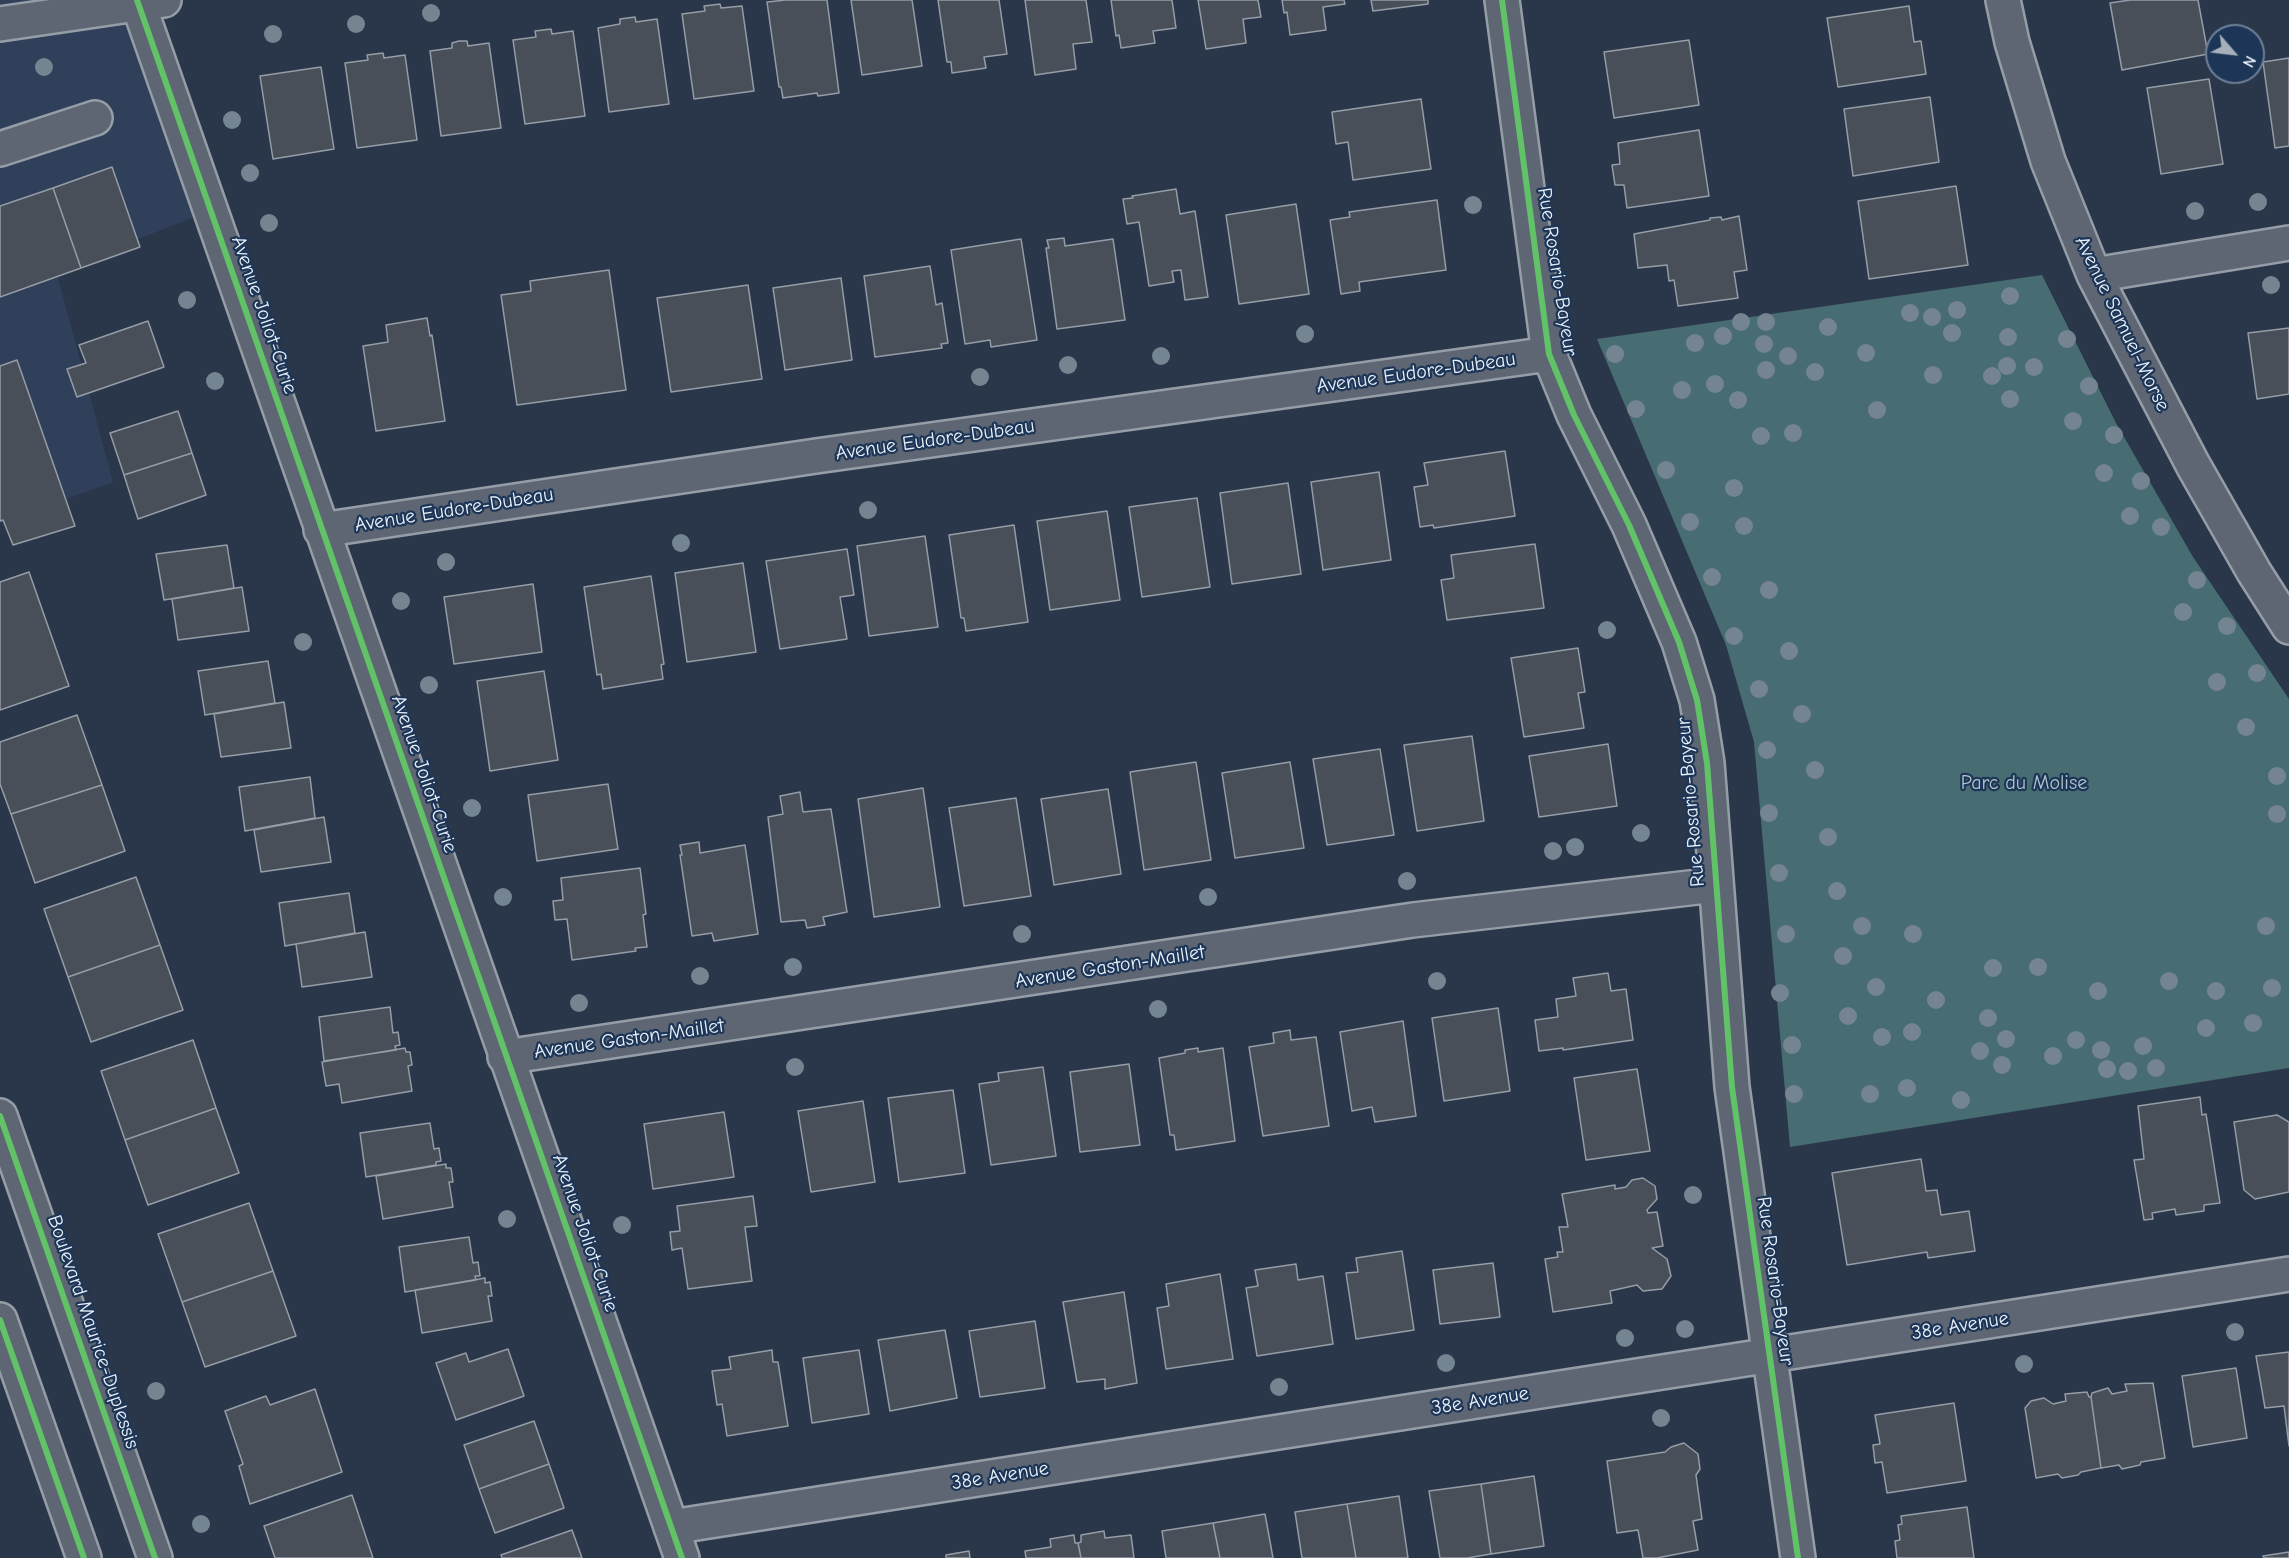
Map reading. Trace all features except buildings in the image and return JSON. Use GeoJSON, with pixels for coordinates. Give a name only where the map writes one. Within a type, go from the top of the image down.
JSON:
{"type":"FeatureCollection","features":[{"type":"Feature","properties":{"kind":"street","name":"Rue Rosario-Bayeur"},"geometry":{"type":"LineString","coordinates":[[1502,0],[1549,354],[1574,415],[1629,525],[1679,642],[1697,700],[1707,763],[1732,1087],[1768,1357],[1798,1558]]}},
{"type":"Feature","properties":{"kind":"street","name":"Avenue Samuel-Morse"},"geometry":{"type":"LineString","coordinates":[[2003,0],[2012,42],[2048,161],[2094,275],[2193,465],[2254,572],[2289,627]]}},
{"type":"Feature","properties":{"kind":"street"},"geometry":{"type":"LineString","coordinates":[[0,24],[146,1]]}},
{"type":"Feature","properties":{"kind":"street","name":"Avenue Joliot-Curie"},"geometry":{"type":"LineString","coordinates":[[146,1],[321,530],[682,1558]]}},
{"type":"Feature","properties":{"kind":"street"},"geometry":{"type":"LineString","coordinates":[[0,149],[95,117]]}},
{"type":"Feature","properties":{"kind":"street"},"geometry":{"type":"LineString","coordinates":[[2094,275],[2289,243]]}},
{"type":"Feature","properties":{"kind":"street","name":"Avenue Eudore-Dubeau"},"geometry":{"type":"LineString","coordinates":[[321,530],[804,458],[1549,354]]}},
{"type":"Feature","properties":{"kind":"street","name":"Avenue Gaston-Maillet"},"geometry":{"type":"LineString","coordinates":[[505,1057],[1413,920],[1715,885]]}},
{"type":"Feature","properties":{"kind":"street","name":"Boulevard Maurice-Duplessis"},"geometry":{"type":"LineString","coordinates":[[0,1116],[155,1558]]}},
{"type":"Feature","properties":{"kind":"street","name":"38e Avenue"},"geometry":{"type":"LineString","coordinates":[[671,1527],[2289,1274]]}},
{"type":"Feature","properties":{"kind":"street"},"geometry":{"type":"LineString","coordinates":[[0,1320],[84,1558]]}},
{"type":"Feature","properties":{"kind":"shaded area"},"geometry":{"type":"Polygon","coordinates":[[[0,0],[136,0],[210,211],[56,271],[113,482],[0,523],[0,0]]]}},
{"type":"Feature","properties":{"kind":"green space","name":"Parc du Molise"},"geometry":{"type":"Polygon","coordinates":[[[2042,275],[2116,423],[2193,557],[2289,699],[2289,1068],[1790,1147],[1754,742],[1726,645],[1597,339],[2042,275]]]}},
{"type":"Feature","properties":{"kind":"cycle path"},"geometry":{"type":"LineString","coordinates":[[137,0],[682,1558]]}},
{"type":"Feature","properties":{"kind":"cycle path"},"geometry":{"type":"LineString","coordinates":[[1502,0],[1549,354],[1574,415],[1629,525],[1679,642],[1697,700],[1707,763],[1732,1087],[1798,1558]]}},
{"type":"Feature","properties":{"kind":"cycle path"},"geometry":{"type":"LineString","coordinates":[[0,1116],[155,1558]]}},
{"type":"Feature","properties":{"kind":"cycle path"},"geometry":{"type":"LineString","coordinates":[[0,1320],[84,1558]]}}]}
